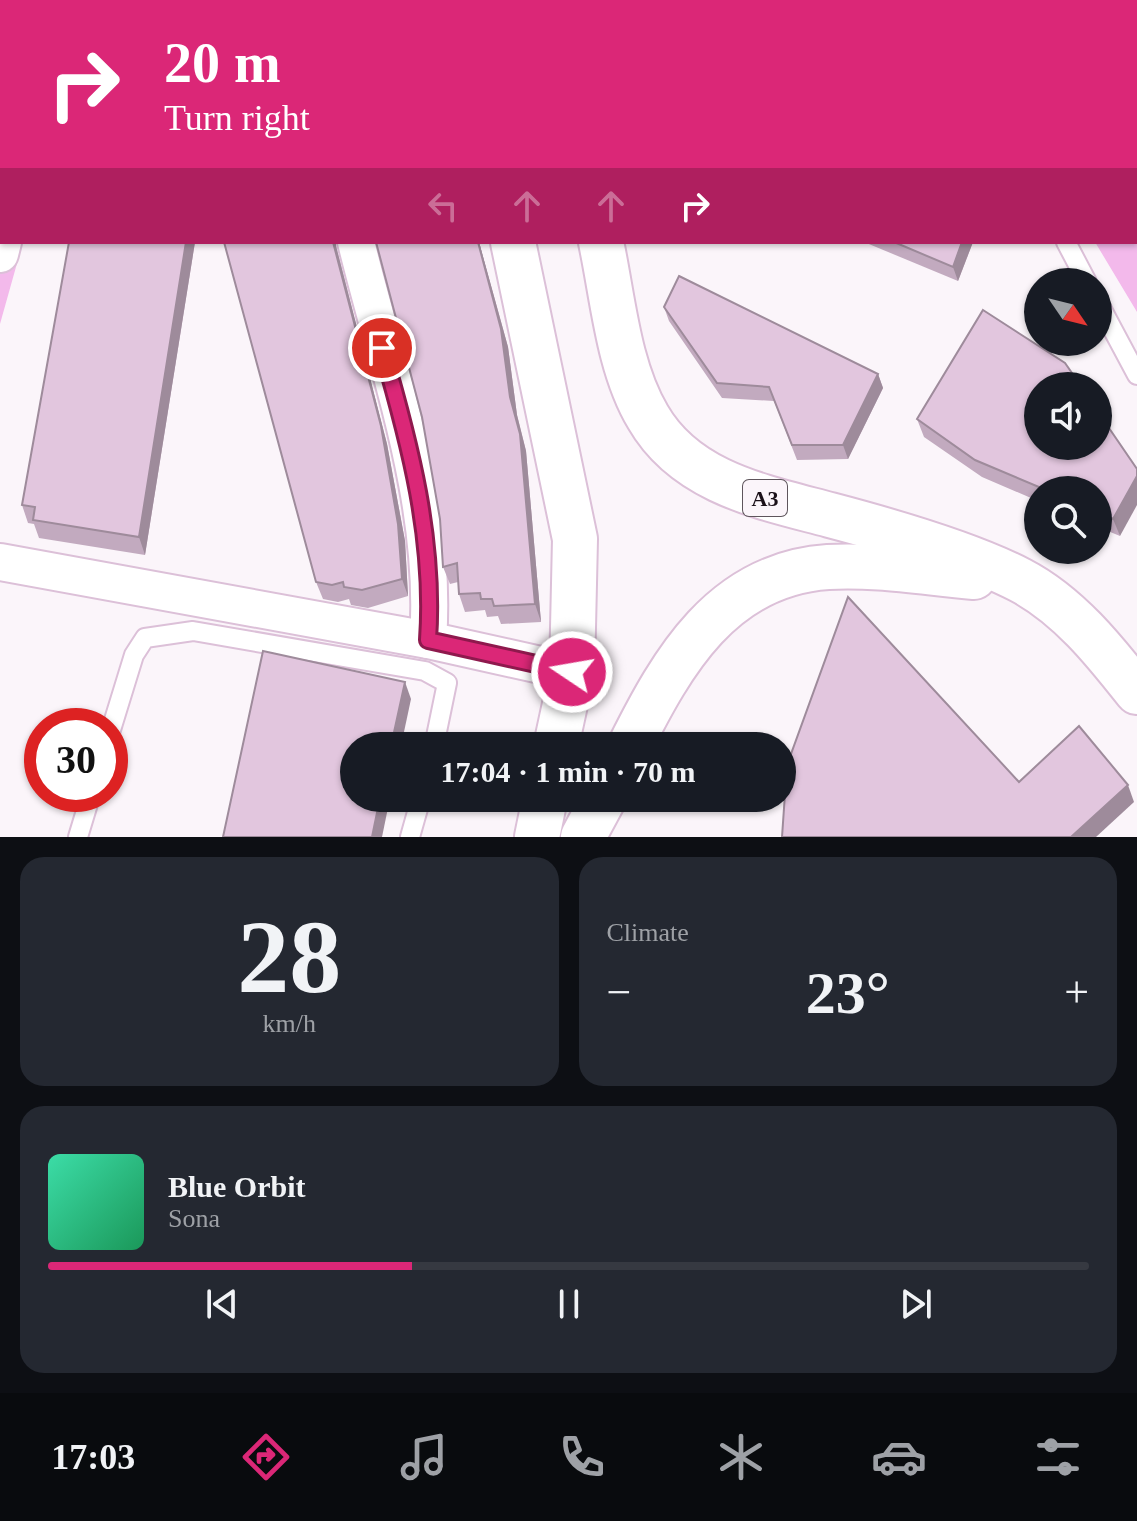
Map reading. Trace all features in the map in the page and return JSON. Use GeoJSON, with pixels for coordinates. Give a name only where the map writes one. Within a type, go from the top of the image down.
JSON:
{"type":"FeatureCollection","features":[{"type":"Feature","properties":{"kind":"highway"},"geometry":{"type":"LineString","coordinates":[[513,244],[575,539],[572,672],[559,732]]}},
{"type":"Feature","properties":{"kind":"highway","name":"A3"},"geometry":{"type":"LineString","coordinates":[[601,244],[628,367],[640,403],[663,438],[679,453],[730,486],[925,543],[1020,580],[1078,623],[1137,692]]}},
{"type":"Feature","properties":{"kind":"highway"},"geometry":{"type":"LineString","coordinates":[[637,732],[669,673],[705,624],[748,591],[771,580],[827,567],[1020,580]]}},
{"type":"Feature","properties":{"kind":"highway"},"geometry":{"type":"LineString","coordinates":[[537,837],[542,812]]}},
{"type":"Feature","properties":{"kind":"highway"},"geometry":{"type":"LineString","coordinates":[[583,837],[596,812]]}},
{"type":"Feature","properties":{"kind":"street"},"geometry":{"type":"LineString","coordinates":[[357,244],[406,430],[428,548],[428,640]]}},
{"type":"Feature","properties":{"kind":"street"},"geometry":{"type":"LineString","coordinates":[[0,562],[428,640],[572,672]]}},
{"type":"Feature","properties":{"kind":"lane"},"geometry":{"type":"LineString","coordinates":[[1067,244],[1080,268]]}},
{"type":"Feature","properties":{"kind":"lane"},"geometry":{"type":"LineString","coordinates":[[1112,328],[1137,375]]}},
{"type":"Feature","properties":{"kind":"lane"},"geometry":{"type":"LineString","coordinates":[[118,708],[134,655],[145,638],[193,631],[425,671],[447,683],[437,732]]}},
{"type":"Feature","properties":{"kind":"lane"},"geometry":{"type":"LineString","coordinates":[[78,837],[86,812]]}},
{"type":"Feature","properties":{"kind":"lane"},"geometry":{"type":"LineString","coordinates":[[410,837],[417,812]]}},
{"type":"Feature","properties":{"kind":"shaded area"},"geometry":{"type":"Polygon","coordinates":[[[0,244],[22,244],[0,324],[0,244]]]}},
{"type":"Feature","properties":{"kind":"shaded area"},"geometry":{"type":"Polygon","coordinates":[[[1096,244],[1137,244],[1137,312],[1096,244]]]}},
{"type":"Feature","properties":{"kind":"building"},"geometry":{"type":"Polygon","coordinates":[[[69,244],[186,244],[139,537],[33,520],[35,507],[22,505],[69,244]]]}},
{"type":"Feature","properties":{"kind":"building"},"geometry":{"type":"Polygon","coordinates":[[[225,244],[334,244],[381,426],[398,524],[402,579],[362,590],[344,587],[343,582],[332,585],[316,582],[225,244]]]}},
{"type":"Feature","properties":{"kind":"building"},"geometry":{"type":"Polygon","coordinates":[[[377,244],[479,244],[501,329],[510,397],[520,434],[535,604],[494,606],[492,599],[481,599],[480,593],[459,594],[457,563],[443,567],[440,519],[422,417],[377,244]]]}},
{"type":"Feature","properties":{"kind":"building"},"geometry":{"type":"Polygon","coordinates":[[[899,244],[961,244],[953,267],[899,244]]]}},
{"type":"Feature","properties":{"kind":"building"},"geometry":{"type":"Polygon","coordinates":[[[679,276],[878,374],[843,445],[792,445],[769,387],[717,383],[664,307],[679,276]]]}},
{"type":"Feature","properties":{"kind":"building"},"geometry":{"type":"Polygon","coordinates":[[[983,310],[1024,336],[1024,356],[1054,356],[1071,372],[1024,372],[1024,460],[1112,460],[1112,432],[1137,469],[1137,476],[1113,519],[1112,476],[1024,476],[1024,481],[975,460],[917,419],[983,310]]]}},
{"type":"Feature","properties":{"kind":"building"},"geometry":{"type":"Polygon","coordinates":[[[848,597],[1019,782],[1079,726],[1128,785],[1071,837],[782,837],[784,812],[796,812],[796,740],[848,597]]]}},
{"type":"Feature","properties":{"kind":"building"},"geometry":{"type":"Polygon","coordinates":[[[263,651],[405,682],[394,732],[340,732],[340,812],[377,812],[372,837],[223,837],[263,651]]]}},
{"type":"Feature","properties":{"kind":"route"},"geometry":{"type":"LineString","coordinates":[[382,348],[406,430],[428,548],[428,640],[572,672]]}}]}
